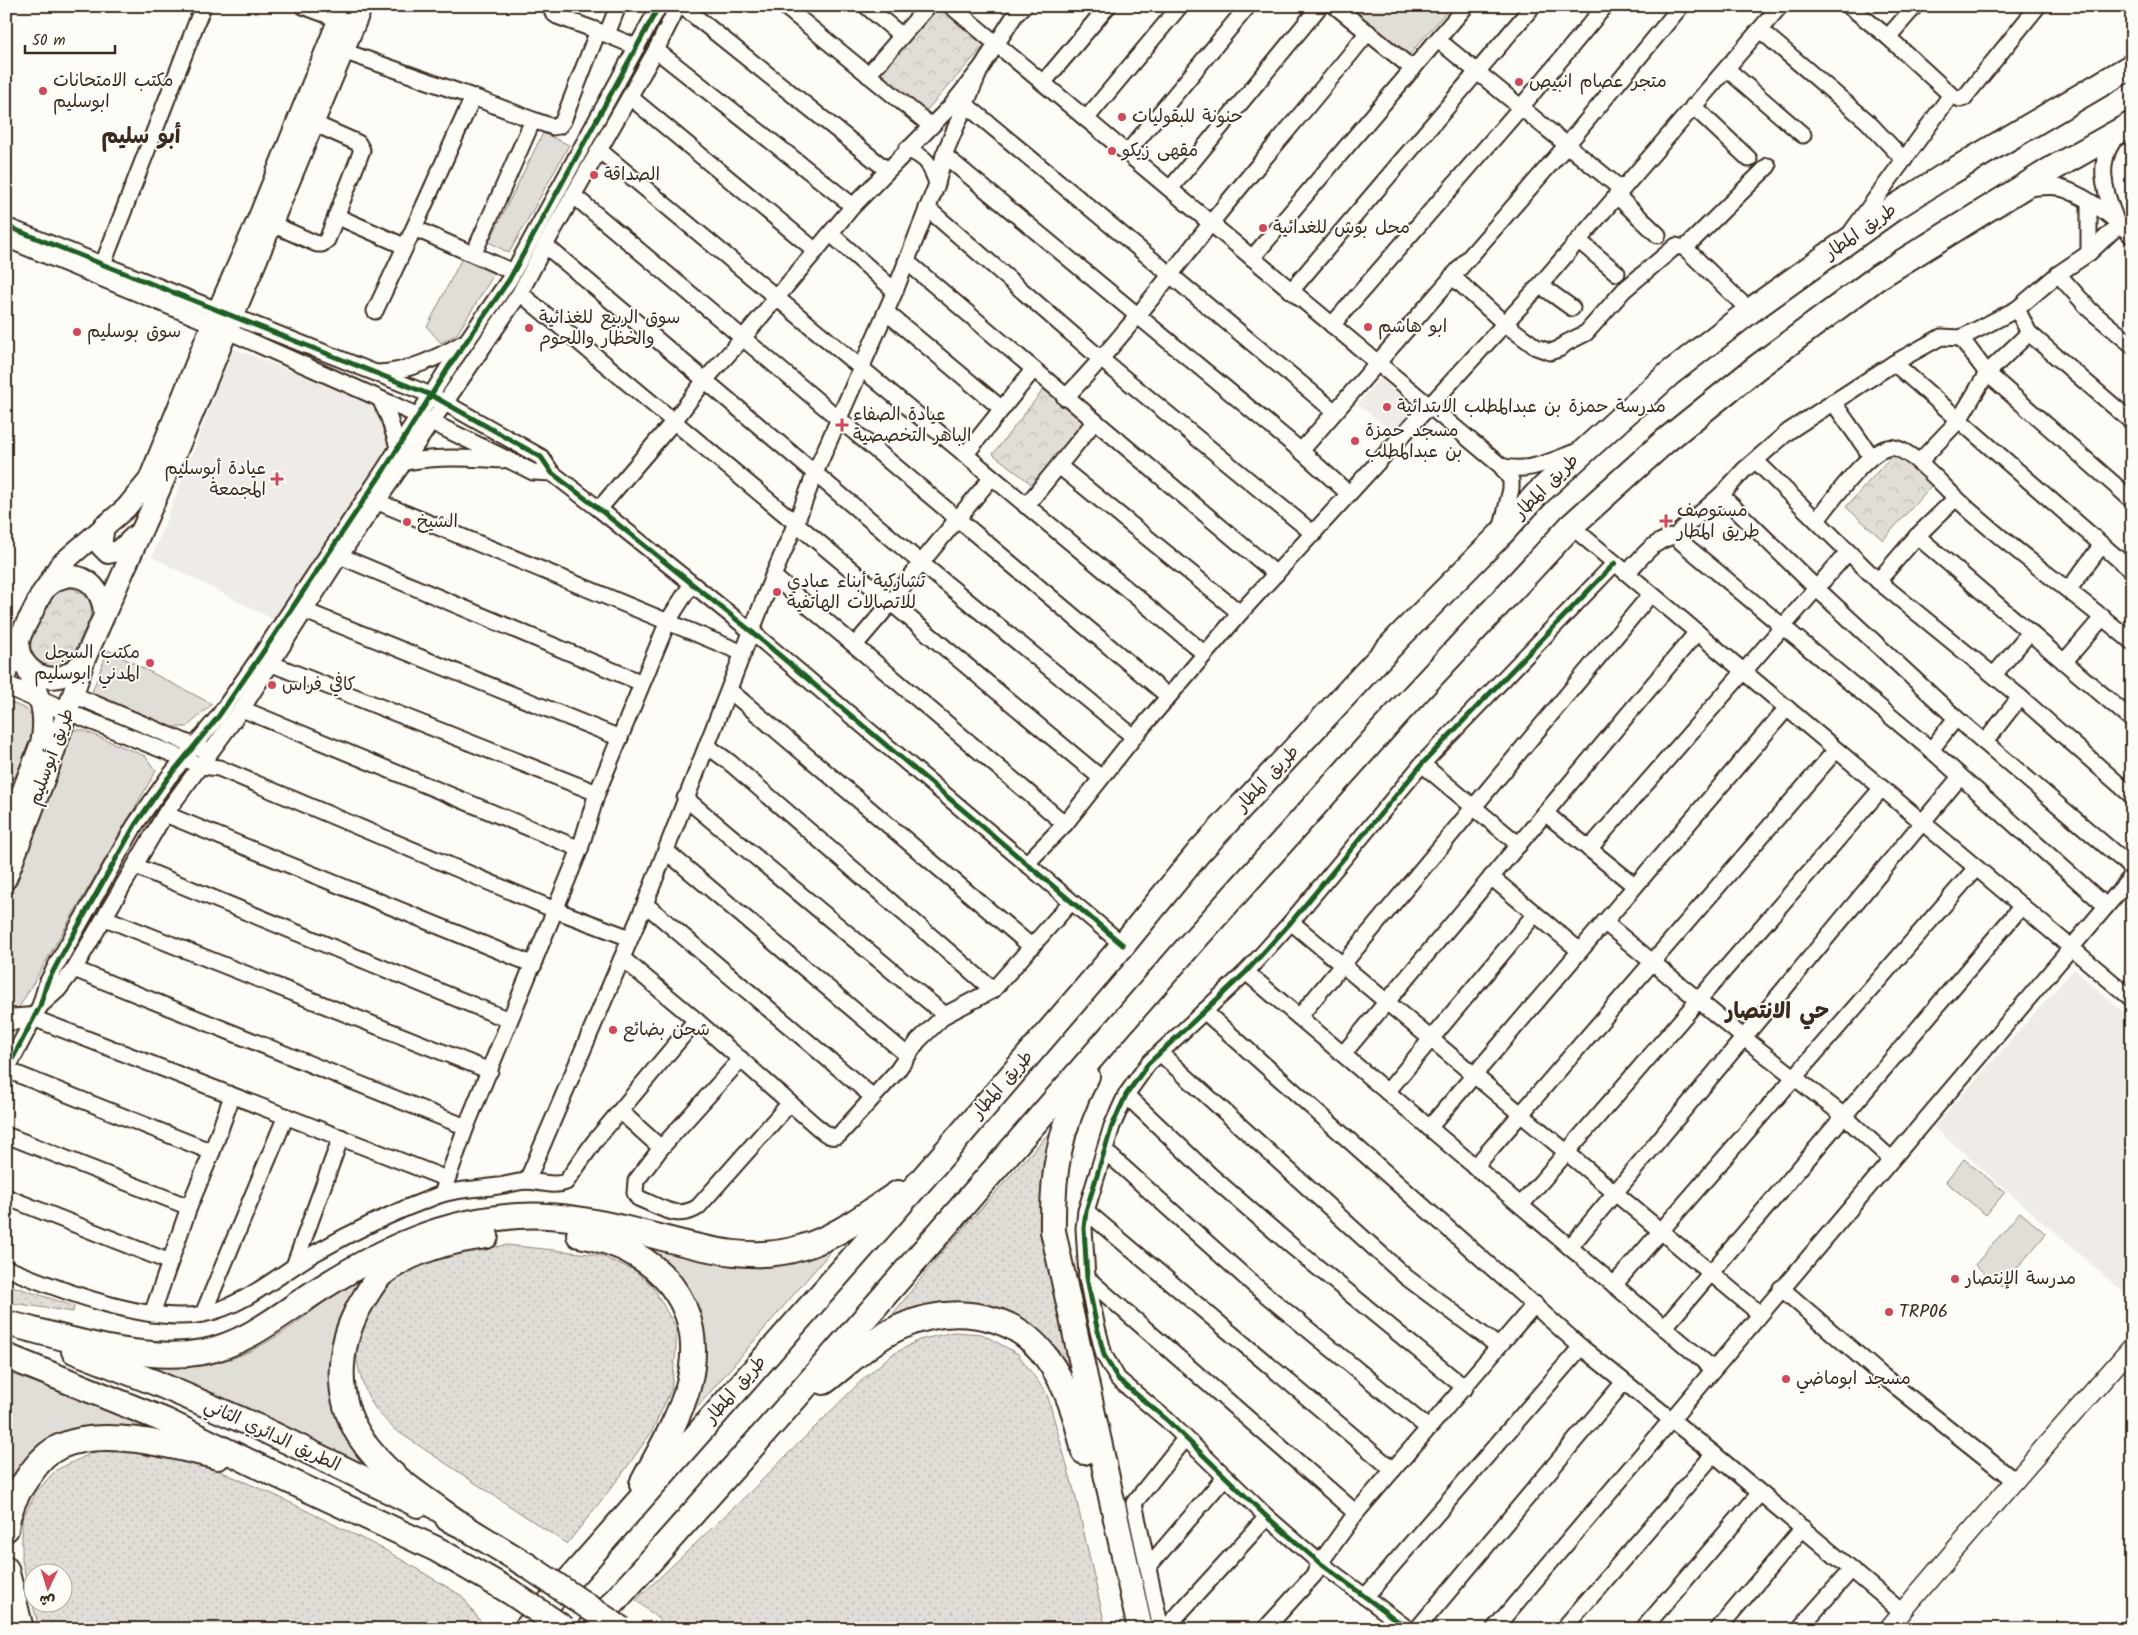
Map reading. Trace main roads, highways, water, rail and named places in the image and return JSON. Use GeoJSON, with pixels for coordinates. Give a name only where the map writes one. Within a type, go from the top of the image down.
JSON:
{"type":"FeatureCollection","features":[{"type":"Feature","properties":{"kind":"highway","name":"طريق المطار"},"geometry":{"type":"LineString","coordinates":[[526,1629],[925,1176],[1123,945],[1199,852],[1401,635],[1499,536],[1537,494],[1669,374],[1750,311],[1894,208],[1946,175],[2129,68]]}},
{"type":"Feature","properties":{"kind":"highway"},"geometry":{"type":"LineString","coordinates":[[1878,277],[2130,120]]}},
{"type":"Feature","properties":{"kind":"highway"},"geometry":{"type":"LineString","coordinates":[[590,1629],[1396,715],[1571,526],[1664,442],[1756,368],[1878,277],[2037,164],[2130,120]]}},
{"type":"Feature","properties":{"kind":"highway"},"geometry":{"type":"LineString","coordinates":[[1103,1045],[1078,1092],[1057,1154],[1052,1193],[1054,1231],[1140,1629]]}},
{"type":"Feature","properties":{"kind":"highway"},"geometry":{"type":"LineString","coordinates":[[6,1324],[134,1352],[156,1354],[200,1352],[239,1341],[263,1328],[322,1288],[369,1260],[404,1242],[448,1226],[519,1216],[540,1216],[584,1220],[728,1253],[767,1254],[803,1248],[840,1231],[925,1176]]}},
{"type":"Feature","properties":{"kind":"highway"},"geometry":{"type":"LineString","coordinates":[[463,1526],[401,1480],[373,1454],[359,1436],[349,1414],[340,1370],[343,1349],[348,1329],[358,1307],[383,1273],[409,1258],[442,1245],[477,1237],[514,1232],[559,1232],[596,1238],[625,1248],[638,1255],[660,1272],[676,1292],[686,1314],[692,1334],[692,1362],[688,1387],[663,1444],[627,1515]]}},
{"type":"Feature","properties":{"kind":"highway"},"geometry":{"type":"LineString","coordinates":[[784,1411],[869,1346],[897,1328],[928,1317],[948,1314],[977,1315],[997,1320],[1024,1336],[1045,1355],[1060,1378],[1073,1406],[1123,1629]]}},
{"type":"Feature","properties":{"kind":"highway","name":"الطريق الدائري الثاني"},"geometry":{"type":"LineString","coordinates":[[6,1324],[260,1428],[463,1526],[528,1566],[621,1629]]}},
{"type":"Feature","properties":{"kind":"highway","name":"الطريق الدائري الثاني"},"geometry":{"type":"LineString","coordinates":[[6,1356],[166,1421],[264,1469],[436,1548],[509,1591],[565,1629]]}},
{"type":"Feature","properties":{"kind":"highway"},"geometry":{"type":"LineString","coordinates":[[6,1529],[18,1489],[38,1463],[60,1446],[87,1439],[120,1439],[160,1444],[264,1469]]}},
{"type":"Feature","properties":{"kind":"highway"},"geometry":{"type":"LineString","coordinates":[[6,1569],[21,1629]]}},
{"type":"Feature","properties":{"kind":"main road"},"geometry":{"type":"LineString","coordinates":[[223,320],[266,199],[328,66],[343,51],[362,6]]}},
{"type":"Feature","properties":{"kind":"main road"},"geometry":{"type":"LineString","coordinates":[[47,587],[60,565],[126,508],[149,480],[223,320],[272,224],[313,123],[341,12]]}},
{"type":"Feature","properties":{"kind":"main road","name":"طريق أبوسليم"},"geometry":{"type":"LineString","coordinates":[[6,879],[71,703],[84,661],[142,529],[223,320]]}},
{"type":"Feature","properties":{"kind":"main road"},"geometry":{"type":"LineString","coordinates":[[104,526],[101,546],[108,553],[119,550],[142,529]]}},
{"type":"Feature","properties":{"kind":"main road"},"geometry":{"type":"LineString","coordinates":[[47,587],[56,580],[68,576],[81,578],[92,583],[103,600],[104,613]]}},
{"type":"Feature","properties":{"kind":"main road","name":"طريق أبوسليم"},"geometry":{"type":"LineString","coordinates":[[6,834],[41,743],[44,714],[41,700],[10,672],[20,654],[19,642],[47,587]]}},
{"type":"Feature","properties":{"kind":"main road"},"geometry":{"type":"LineString","coordinates":[[10,672],[33,672],[46,677],[59,678],[71,673],[84,661]]}},
{"type":"Feature","properties":{"kind":"main road"},"geometry":{"type":"LineString","coordinates":[[6,1020],[36,1012]]}},
{"type":"Feature","properties":{"kind":"place","name":"متجر عصام انبيص"},"geometry":{"type":"Point","coordinates":[1519,82]}},
{"type":"Feature","properties":{"kind":"place","name":"مكتب الامتحانات ابوسليم"},"geometry":{"type":"Point","coordinates":[43,91]}},
{"type":"Feature","properties":{"kind":"place","name":"حنونة للبقوليات"},"geometry":{"type":"Point","coordinates":[1122,117]}},
{"type":"Feature","properties":{"kind":"place","name":"مقهى زيكو"},"geometry":{"type":"Point","coordinates":[1112,151]}},
{"type":"Feature","properties":{"kind":"place","name":"الصداقة"},"geometry":{"type":"Point","coordinates":[594,175]}},
{"type":"Feature","properties":{"kind":"place","name":"محل بوش للغدائية"},"geometry":{"type":"Point","coordinates":[1263,228]}},
{"type":"Feature","properties":{"kind":"place","name":"ابو هاشم"},"geometry":{"type":"Point","coordinates":[1368,327]}},
{"type":"Feature","properties":{"kind":"place","name":"سوق الربيع للغذائية والخظار واللحوم"},"geometry":{"type":"Point","coordinates":[529,328]}},
{"type":"Feature","properties":{"kind":"place","name":"سوق بوسليم"},"geometry":{"type":"Point","coordinates":[77,332]}},
{"type":"Feature","properties":{"kind":"place","name":"مدرسة حمزة بن عبدالمطلب الابتدائية"},"geometry":{"type":"Point","coordinates":[1387,407]}},
{"type":"Feature","properties":{"kind":"place","name":"عيادة الصفاء الباهر التخصصية"},"geometry":{"type":"Point","coordinates":[842,425]}},
{"type":"Feature","properties":{"kind":"place","name":"مسجد حمزة بن عبدالمطلب"},"geometry":{"type":"Point","coordinates":[1355,441]}},
{"type":"Feature","properties":{"kind":"place","name":"عيادة أبوسليم المجمعة"},"geometry":{"type":"Point","coordinates":[277,479]}},
{"type":"Feature","properties":{"kind":"place","name":"مستوصف طريق المطار"},"geometry":{"type":"Point","coordinates":[1666,521]}},
{"type":"Feature","properties":{"kind":"place","name":"الشيخ"},"geometry":{"type":"Point","coordinates":[407,522]}},
{"type":"Feature","properties":{"kind":"place","name":"تشاركية أبناء عبادي للاتصالات الهاتفية"},"geometry":{"type":"Point","coordinates":[777,592]}},
{"type":"Feature","properties":{"kind":"place","name":"مكتب السجل المدني ابوسليم"},"geometry":{"type":"Point","coordinates":[150,663]}},
{"type":"Feature","properties":{"kind":"place","name":"كافي فراس"},"geometry":{"type":"Point","coordinates":[272,685]}},
{"type":"Feature","properties":{"kind":"place","name":"شحن بضائع"},"geometry":{"type":"Point","coordinates":[613,1030]}},
{"type":"Feature","properties":{"kind":"place","name":"مدرسة الإنتصار"},"geometry":{"type":"Point","coordinates":[1955,1279]}},
{"type":"Feature","properties":{"kind":"place","name":"TRP06"},"geometry":{"type":"Point","coordinates":[1889,1312]}},
{"type":"Feature","properties":{"kind":"place","name":"مسجد ابوماضي"},"geometry":{"type":"Point","coordinates":[1786,1379]}},
{"type":"Feature","properties":{"kind":"district","name":"أبو سليم"},"geometry":{"type":"Point","coordinates":[141,137]}},
{"type":"Feature","properties":{"kind":"district","name":"حي الانتصار"},"geometry":{"type":"Point","coordinates":[1777,1012]}}]}
